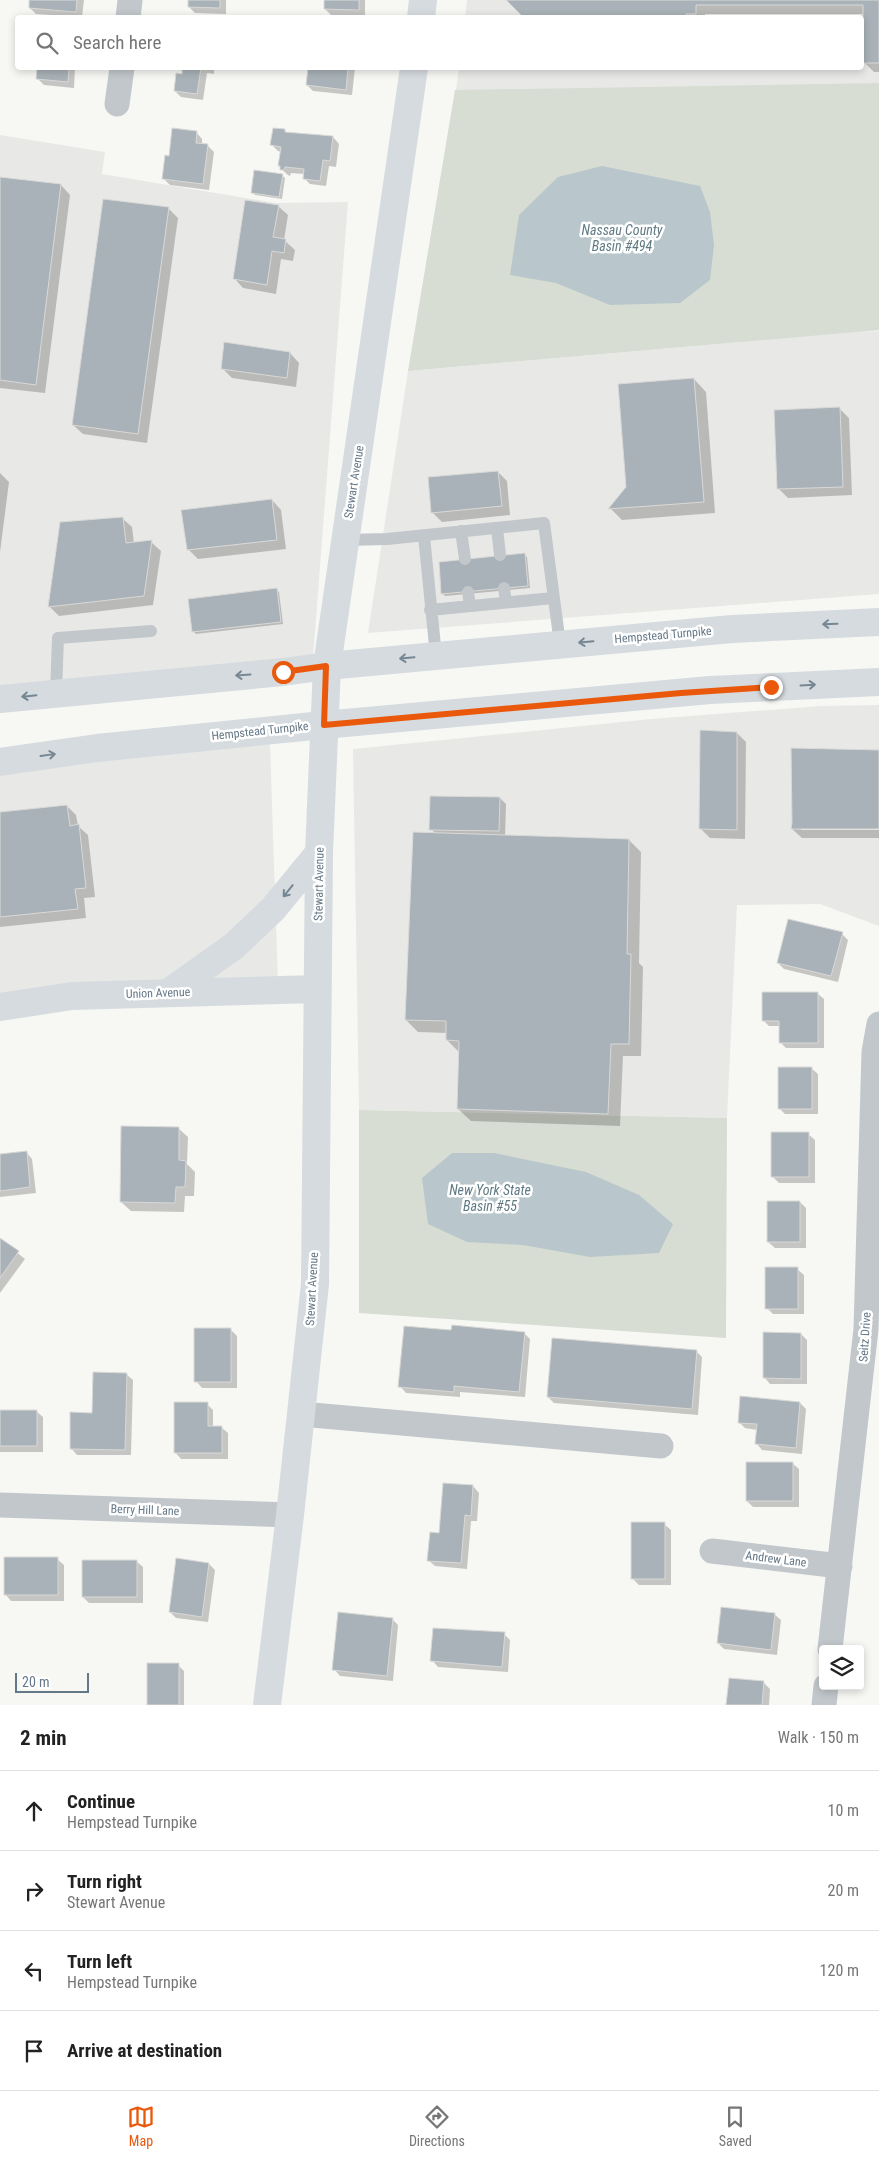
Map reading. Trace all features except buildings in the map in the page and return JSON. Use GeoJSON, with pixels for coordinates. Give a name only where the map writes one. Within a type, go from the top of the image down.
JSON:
{"type":"FeatureCollection","features":[{"type":"Feature","properties":{"kind":"main road"},"geometry":{"type":"LineString","coordinates":[[421,15],[423,0]]}},
{"type":"Feature","properties":{"kind":"main road","name":"Stewart Avenue"},"geometry":{"type":"LineString","coordinates":[[267,1705],[315,1284],[319,853],[326,666],[414,70]]}},
{"type":"Feature","properties":{"kind":"main road","name":"Hempstead Turnpike"},"geometry":{"type":"LineString","coordinates":[[0,699],[560,644],[732,629],[879,622]]}},
{"type":"Feature","properties":{"kind":"main road","name":"Hempstead Turnpike"},"geometry":{"type":"LineString","coordinates":[[0,762],[97,748],[324,725],[710,690],[879,682]]}},
{"type":"Feature","properties":{"kind":"main road"},"geometry":{"type":"LineString","coordinates":[[168,993],[234,946],[274,909],[319,853]]}},
{"type":"Feature","properties":{"kind":"main road","name":"Union Avenue"},"geometry":{"type":"LineString","coordinates":[[0,1007],[72,996],[317,989]]}},
{"type":"Feature","properties":{"kind":"street"},"geometry":{"type":"LineString","coordinates":[[128,15],[130,0]]}},
{"type":"Feature","properties":{"kind":"street"},"geometry":{"type":"LineString","coordinates":[[117,104],[122,70]]}},
{"type":"Feature","properties":{"kind":"street","name":"Seitz Drive"},"geometry":{"type":"LineString","coordinates":[[830,1645],[840,1566],[868,1413],[866,1329],[875,1142],[874,1052],[879,1024]]}},
{"type":"Feature","properties":{"kind":"street"},"geometry":{"type":"LineString","coordinates":[[301,1414],[661,1446]]}},
{"type":"Feature","properties":{"kind":"street","name":"Berry Hill Lane"},"geometry":{"type":"LineString","coordinates":[[0,1505],[290,1514]]}},
{"type":"Feature","properties":{"kind":"street","name":"Andrew Lane"},"geometry":{"type":"LineString","coordinates":[[712,1551],[840,1566]]}},
{"type":"Feature","properties":{"kind":"street"},"geometry":{"type":"LineString","coordinates":[[824,1705],[826,1690]]}},
{"type":"Feature","properties":{"kind":"lane"},"geometry":{"type":"LineString","coordinates":[[345,540],[424,536],[544,523],[560,644]]}},
{"type":"Feature","properties":{"kind":"lane"},"geometry":{"type":"LineString","coordinates":[[497,528],[500,556]]}},
{"type":"Feature","properties":{"kind":"lane"},"geometry":{"type":"LineString","coordinates":[[461,531],[465,559]]}},
{"type":"Feature","properties":{"kind":"lane"},"geometry":{"type":"LineString","coordinates":[[424,536],[436,656]]}},
{"type":"Feature","properties":{"kind":"lane"},"geometry":{"type":"LineString","coordinates":[[504,588],[506,602]]}},
{"type":"Feature","properties":{"kind":"lane"},"geometry":{"type":"LineString","coordinates":[[468,592],[470,606]]}},
{"type":"Feature","properties":{"kind":"lane"},"geometry":{"type":"LineString","coordinates":[[430,610],[553,598]]}},
{"type":"Feature","properties":{"kind":"lane"},"geometry":{"type":"LineString","coordinates":[[56,693],[58,638],[151,631]]}},
{"type":"Feature","properties":{"kind":"shaded area"},"geometry":{"type":"Polygon","coordinates":[[[467,0],[879,0],[879,330],[864,332],[879,331],[879,594],[368,633],[408,371],[741,342],[453,112],[459,70],[864,70],[864,15],[465,15],[467,0]]]}},
{"type":"Feature","properties":{"kind":"shaded area"},"geometry":{"type":"Polygon","coordinates":[[[879,83],[879,330],[408,371],[455,90],[879,83]]]}},
{"type":"Feature","properties":{"kind":"shaded area"},"geometry":{"type":"Polygon","coordinates":[[[0,135],[105,152],[102,174],[276,203],[348,202],[313,658],[0,691],[0,135]]]}},
{"type":"Feature","properties":{"kind":"shaded area"},"geometry":{"type":"Polygon","coordinates":[[[879,705],[879,926],[820,904],[737,905],[727,1118],[359,1110],[353,749],[651,719],[821,706],[879,705]]]}},
{"type":"Feature","properties":{"kind":"shaded area"},"geometry":{"type":"Polygon","coordinates":[[[270,744],[278,983],[0,1000],[0,764],[270,744]]]}},
{"type":"Feature","properties":{"kind":"shaded area"},"geometry":{"type":"Polygon","coordinates":[[[359,1110],[727,1118],[726,1338],[359,1313],[359,1110]]]}},
{"type":"Feature","properties":{"kind":"water","name":"Nassau County Basin #494"},"geometry":{"type":"Polygon","coordinates":[[[602,166],[700,186],[710,212],[714,245],[710,280],[680,303],[610,305],[556,283],[510,275],[519,215],[558,177],[602,166]]]}},
{"type":"Feature","properties":{"kind":"water","name":"New York State Basin #55"},"geometry":{"type":"Polygon","coordinates":[[[452,1153],[494,1153],[586,1172],[639,1195],[673,1224],[659,1253],[590,1257],[523,1245],[467,1242],[428,1224],[422,1178],[452,1153]]]}},
{"type":"Feature","properties":{"kind":"route"},"geometry":{"type":"LineString","coordinates":[[283,672],[326,666],[324,725],[710,690],[771,687]]}}]}
